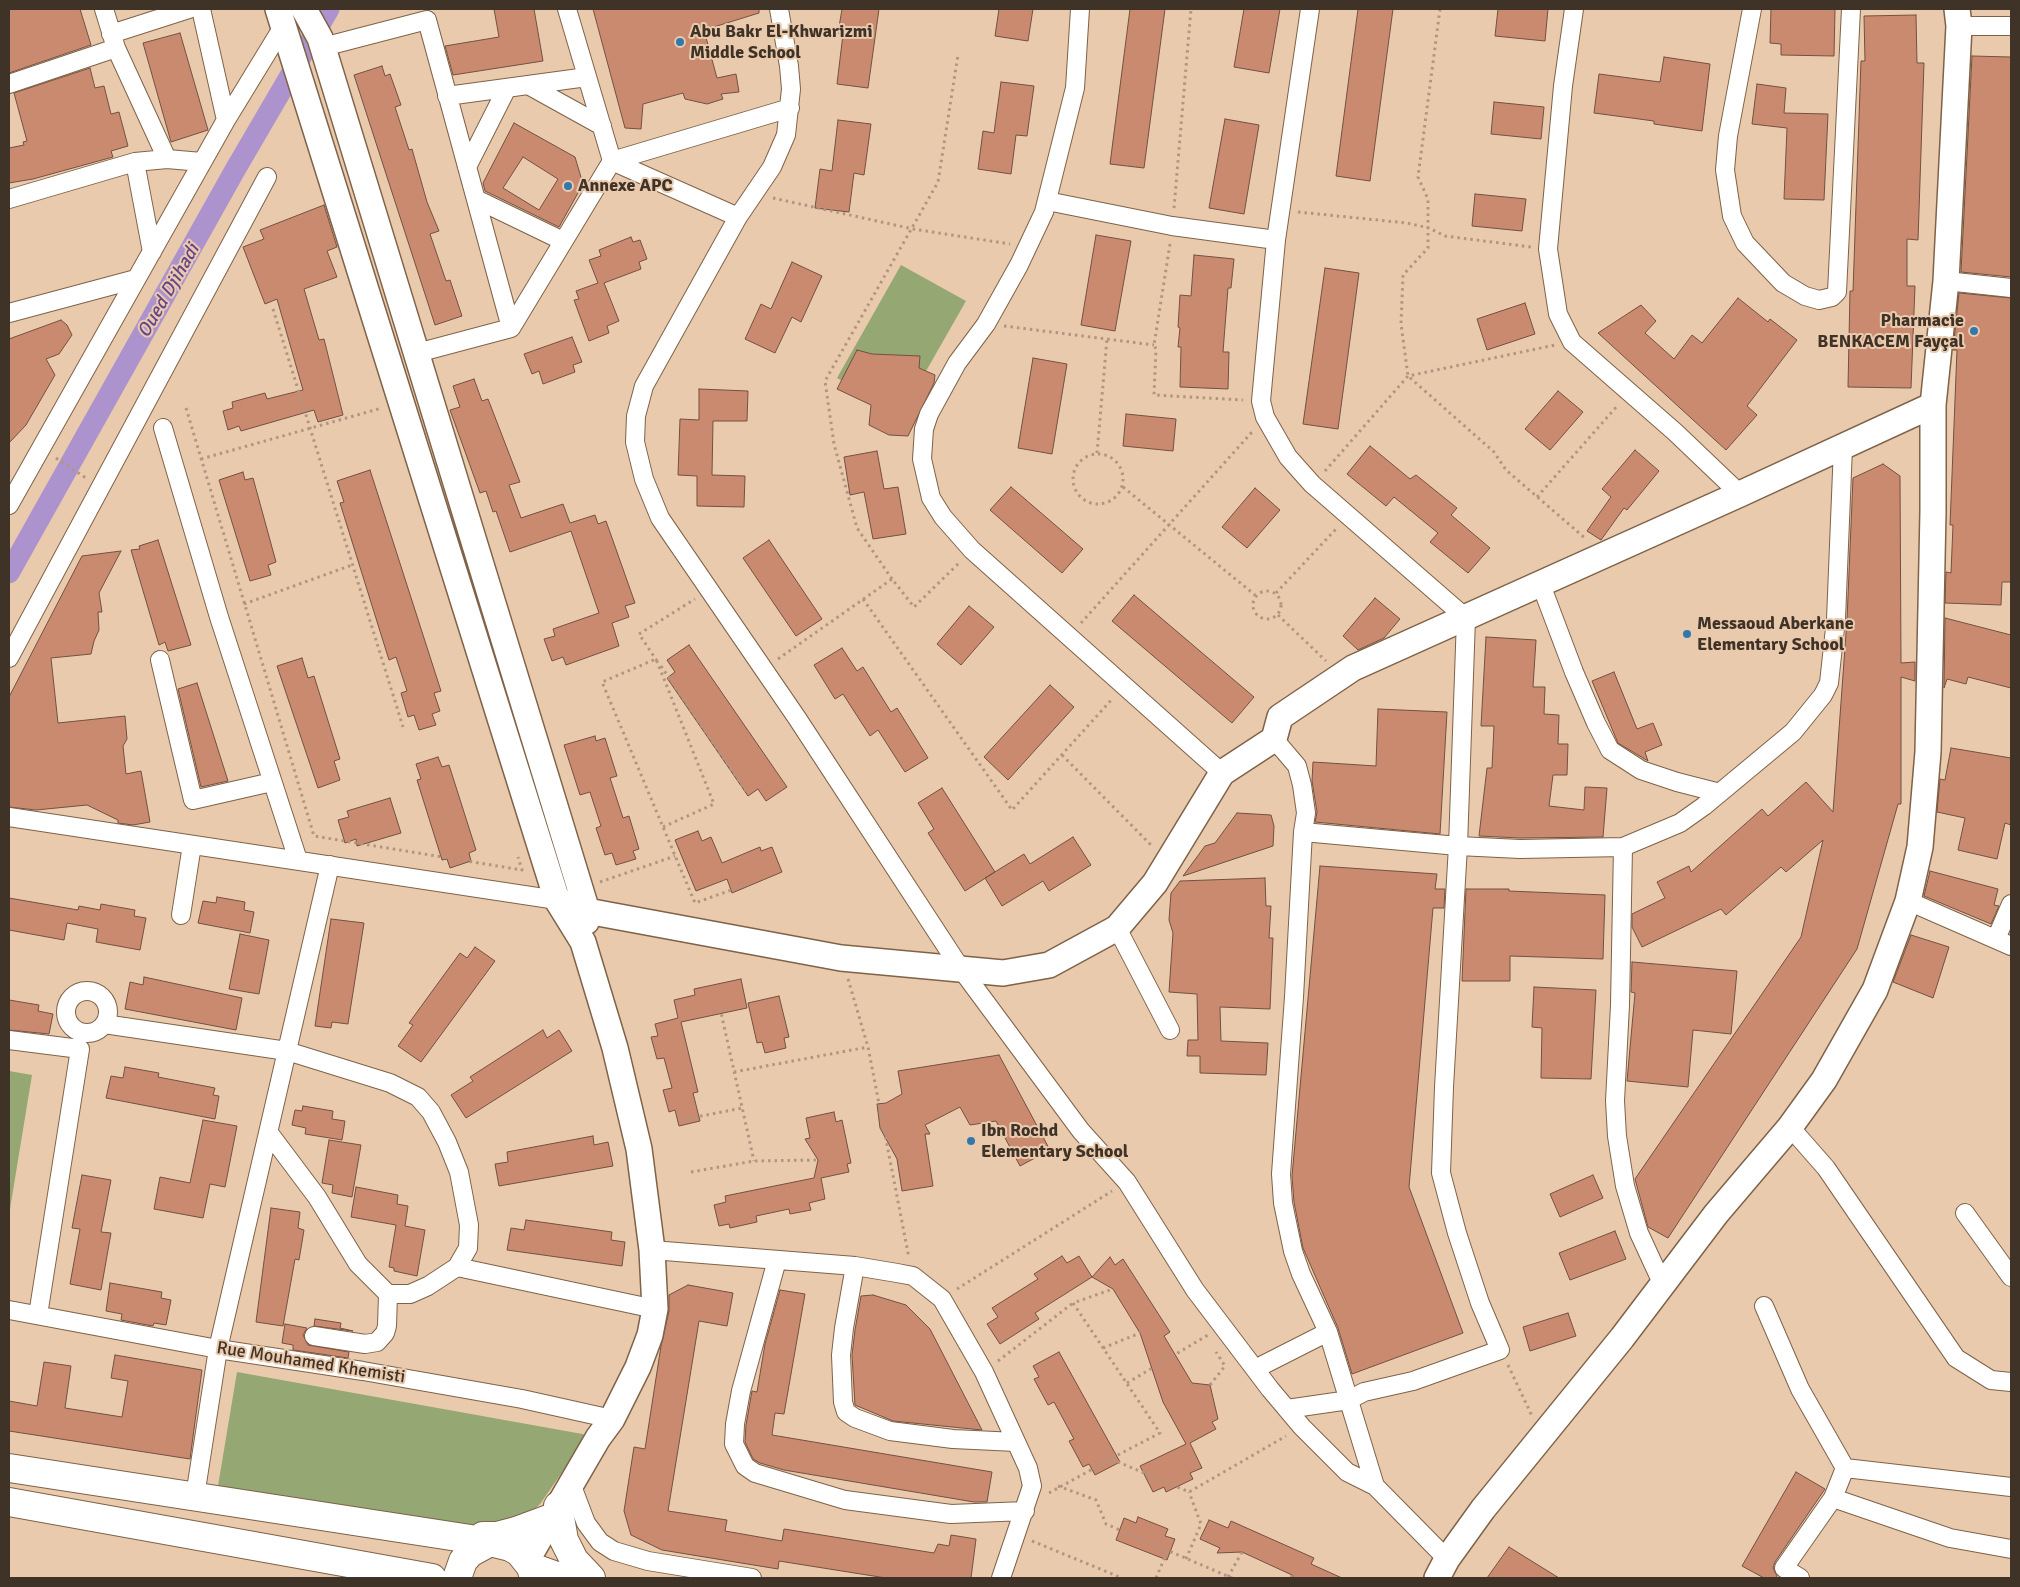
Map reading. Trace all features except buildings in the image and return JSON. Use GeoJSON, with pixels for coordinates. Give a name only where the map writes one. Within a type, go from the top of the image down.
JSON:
{"type":"FeatureCollection","features":[{"type":"Feature","properties":{"kind":"main road"},"geometry":{"type":"LineString","coordinates":[[9,1468],[490,1542],[510,1547],[531,1568],[562,1578]]}},
{"type":"Feature","properties":{"kind":"main road"},"geometry":{"type":"LineString","coordinates":[[9,1502],[432,1578]]}},
{"type":"Feature","properties":{"kind":"main road"},"geometry":{"type":"LineString","coordinates":[[451,1536],[497,1536],[560,1503],[564,1540],[574,1560],[592,1578]]}},
{"type":"Feature","properties":{"kind":"main road"},"geometry":{"type":"LineString","coordinates":[[457,1578],[464,1561],[470,1553],[490,1542]]}},
{"type":"Feature","properties":{"kind":"street"},"geometry":{"type":"LineString","coordinates":[[104,9],[113,41],[167,158]]}},
{"type":"Feature","properties":{"kind":"street"},"geometry":{"type":"LineString","coordinates":[[9,84],[189,9]]}},
{"type":"Feature","properties":{"kind":"street"},"geometry":{"type":"LineString","coordinates":[[201,9],[226,120]]}},
{"type":"Feature","properties":{"kind":"street"},"geometry":{"type":"LineString","coordinates":[[304,9],[321,43],[584,900],[583,942]]}},
{"type":"Feature","properties":{"kind":"street"},"geometry":{"type":"LineString","coordinates":[[567,9],[612,161]]}},
{"type":"Feature","properties":{"kind":"street"},"geometry":{"type":"LineString","coordinates":[[778,9],[789,66],[790,108],[786,134],[772,167],[738,217],[644,386],[636,416],[635,442],[644,479],[660,518],[961,969],[1081,1131],[1127,1182],[1194,1290],[1302,1427],[1347,1472],[1376,1486]]}},
{"type":"Feature","properties":{"kind":"street"},"geometry":{"type":"LineString","coordinates":[[1080,9],[1075,88],[1047,201],[1028,247],[986,324],[957,363],[929,414],[924,429],[922,459],[931,498],[944,517],[972,550],[1222,773]]}},
{"type":"Feature","properties":{"kind":"street"},"geometry":{"type":"LineString","coordinates":[[1310,9],[1276,240],[1261,401],[1265,417],[1288,457],[1312,484],[1466,618]]}},
{"type":"Feature","properties":{"kind":"street"},"geometry":{"type":"LineString","coordinates":[[1574,9],[1563,86],[1548,249],[1558,314],[1572,342],[1630,392],[1740,494]]}},
{"type":"Feature","properties":{"kind":"street"},"geometry":{"type":"LineString","coordinates":[[1752,9],[1728,136],[1725,170],[1732,216],[1745,243],[1783,283],[1805,296],[1819,300],[1832,297],[1837,292],[1851,9]]}},
{"type":"Feature","properties":{"kind":"street"},"geometry":{"type":"LineString","coordinates":[[1274,739],[1297,766],[1306,813],[1303,832],[1294,997],[1281,1174],[1283,1203],[1293,1251],[1301,1274],[1328,1332],[1376,1486],[1442,1569],[1483,1508],[1663,1285],[1716,1214],[1790,1127],[1824,1080],[1875,990],[1908,901],[1920,847],[1928,752],[1933,512],[1932,405],[1946,281],[1958,18],[2011,26]]}},
{"type":"Feature","properties":{"kind":"street"},"geometry":{"type":"LineString","coordinates":[[321,43],[427,20],[511,328]]}},
{"type":"Feature","properties":{"kind":"street"},"geometry":{"type":"LineString","coordinates":[[9,504],[202,162],[283,24]]}},
{"type":"Feature","properties":{"kind":"street"},"geometry":{"type":"LineString","coordinates":[[283,24],[557,900],[583,942],[615,1048],[639,1149],[652,1250],[655,1309],[650,1335],[638,1367],[612,1420],[598,1438],[560,1503],[531,1568]]}},
{"type":"Feature","properties":{"kind":"street"},"geometry":{"type":"LineString","coordinates":[[447,96],[587,77]]}},
{"type":"Feature","properties":{"kind":"street"},"geometry":{"type":"LineString","coordinates":[[528,85],[602,126]]}},
{"type":"Feature","properties":{"kind":"street"},"geometry":{"type":"LineString","coordinates":[[467,167],[507,88]]}},
{"type":"Feature","properties":{"kind":"street"},"geometry":{"type":"LineString","coordinates":[[416,353],[511,328],[612,161],[790,108]]}},
{"type":"Feature","properties":{"kind":"street"},"geometry":{"type":"LineString","coordinates":[[9,199],[135,162],[167,158],[202,162]]}},
{"type":"Feature","properties":{"kind":"street"},"geometry":{"type":"LineString","coordinates":[[612,161],[738,217]]}},
{"type":"Feature","properties":{"kind":"street"},"geometry":{"type":"LineString","coordinates":[[135,162],[152,252]]}},
{"type":"Feature","properties":{"kind":"street"},"geometry":{"type":"LineString","coordinates":[[9,658],[267,177]]}},
{"type":"Feature","properties":{"kind":"street"},"geometry":{"type":"LineString","coordinates":[[476,199],[563,241]]}},
{"type":"Feature","properties":{"kind":"street"},"geometry":{"type":"LineString","coordinates":[[1047,201],[1172,226],[1276,240]]}},
{"type":"Feature","properties":{"kind":"street"},"geometry":{"type":"LineString","coordinates":[[9,314],[136,280]]}},
{"type":"Feature","properties":{"kind":"street"},"geometry":{"type":"LineString","coordinates":[[1946,281],[2011,288]]}},
{"type":"Feature","properties":{"kind":"street"},"geometry":{"type":"LineString","coordinates":[[9,817],[557,900],[584,900],[841,958],[1003,973],[1049,965],[1118,928],[1154,882],[1222,773],[1274,739],[1280,716],[1341,675],[1540,582],[1740,494],[1932,405]]}},
{"type":"Feature","properties":{"kind":"street"},"geometry":{"type":"LineString","coordinates":[[162,428],[219,617],[298,860]]}},
{"type":"Feature","properties":{"kind":"street"},"geometry":{"type":"LineString","coordinates":[[1303,832],[1458,846],[1520,849],[1623,847],[1680,823],[1720,793],[1793,732],[1823,694],[1829,683],[1836,619],[1843,447]]}},
{"type":"Feature","properties":{"kind":"street"},"geometry":{"type":"LineString","coordinates":[[1540,582],[1574,672],[1596,724],[1610,750],[1642,770],[1677,782],[1720,793]]}},
{"type":"Feature","properties":{"kind":"street"},"geometry":{"type":"LineString","coordinates":[[1287,1409],[1349,1400],[1364,1392],[1412,1381],[1500,1350],[1472,1277],[1441,1173],[1458,846],[1466,618]]}},
{"type":"Feature","properties":{"kind":"street"},"geometry":{"type":"LineString","coordinates":[[160,660],[193,800],[272,782]]}},
{"type":"Feature","properties":{"kind":"street"},"geometry":{"type":"LineString","coordinates":[[181,915],[192,845]]}},
{"type":"Feature","properties":{"kind":"street"},"geometry":{"type":"LineString","coordinates":[[1623,847],[1621,976],[1614,1101],[1617,1136],[1625,1186],[1639,1232],[1663,1285]]}},
{"type":"Feature","properties":{"kind":"street"},"geometry":{"type":"LineString","coordinates":[[195,1496],[218,1348],[330,865]]}},
{"type":"Feature","properties":{"kind":"street"},"geometry":{"type":"LineString","coordinates":[[1908,901],[2004,942],[2011,904]]}},
{"type":"Feature","properties":{"kind":"street"},"geometry":{"type":"LineString","coordinates":[[1118,928],[1170,1030]]}},
{"type":"Feature","properties":{"kind":"street"},"geometry":{"type":"LineString","coordinates":[[82,1041],[71,1026],[66,1013],[70,1000],[81,992],[88,991],[102,997],[107,1010],[104,1024]]}},
{"type":"Feature","properties":{"kind":"street"},"geometry":{"type":"LineString","coordinates":[[38,1315],[82,1041],[104,1024],[287,1051],[390,1083],[418,1098],[431,1112],[447,1142],[459,1172],[466,1203],[468,1248],[456,1267],[428,1286],[410,1294],[388,1294],[358,1264],[317,1197],[269,1133]]}},
{"type":"Feature","properties":{"kind":"street"},"geometry":{"type":"LineString","coordinates":[[9,1040],[82,1041]]}},
{"type":"Feature","properties":{"kind":"street"},"geometry":{"type":"LineString","coordinates":[[1790,1127],[1826,1168],[1956,1358],[1991,1380],[2011,1382]]}},
{"type":"Feature","properties":{"kind":"street"},"geometry":{"type":"LineString","coordinates":[[1965,1213],[2011,1277]]}},
{"type":"Feature","properties":{"kind":"street"},"geometry":{"type":"LineString","coordinates":[[652,1250],[855,1266],[913,1276],[942,1298],[984,1372],[1028,1468],[1032,1486],[1001,1578]]}},
{"type":"Feature","properties":{"kind":"street"},"geometry":{"type":"LineString","coordinates":[[777,1260],[741,1391],[734,1424],[734,1444],[745,1466],[755,1473],[845,1500],[952,1514],[1025,1510]]}},
{"type":"Feature","properties":{"kind":"street"},"geometry":{"type":"LineString","coordinates":[[855,1266],[841,1355],[843,1402],[846,1412],[855,1418],[890,1431],[953,1439],[1016,1442]]}},
{"type":"Feature","properties":{"kind":"street"},"geometry":{"type":"LineString","coordinates":[[456,1267],[655,1309]]}},
{"type":"Feature","properties":{"kind":"street"},"geometry":{"type":"LineString","coordinates":[[314,1336],[365,1344],[377,1342],[385,1333],[387,1326],[388,1294]]}},
{"type":"Feature","properties":{"kind":"street"},"geometry":{"type":"LineString","coordinates":[[1764,1306],[1800,1389],[1844,1468],[1833,1498],[1784,1568],[1800,1578]]}},
{"type":"Feature","properties":{"kind":"street","name":"Rue Mouhamed Khemisti"},"geometry":{"type":"LineString","coordinates":[[9,1310],[218,1348],[363,1370],[522,1399],[612,1420]]}},
{"type":"Feature","properties":{"kind":"street"},"geometry":{"type":"LineString","coordinates":[[1255,1369],[1328,1332]]}},
{"type":"Feature","properties":{"kind":"street"},"geometry":{"type":"LineString","coordinates":[[1844,1468],[2011,1487]]}},
{"type":"Feature","properties":{"kind":"street"},"geometry":{"type":"LineString","coordinates":[[1833,1498],[1950,1538],[2011,1549]]}},
{"type":"Feature","properties":{"kind":"street"},"geometry":{"type":"LineString","coordinates":[[560,1503],[586,1523],[600,1542],[614,1551],[648,1561],[752,1578]]}},
{"type":"Feature","properties":{"kind":"path"},"geometry":{"type":"LineString","coordinates":[[1440,9],[1418,177],[1428,199],[1428,248],[1404,275],[1401,324],[1408,376],[1494,452],[1506,470],[1604,554]]}},
{"type":"Feature","properties":{"kind":"path"},"geometry":{"type":"LineString","coordinates":[[958,55],[938,182],[825,381],[834,444],[857,528],[914,607],[972,550]]}},
{"type":"Feature","properties":{"kind":"path"},"geometry":{"type":"LineString","coordinates":[[755,194],[913,229],[1028,247]]}},
{"type":"Feature","properties":{"kind":"path"},"geometry":{"type":"LineString","coordinates":[[1280,210],[1407,223],[1429,228],[1445,236],[1548,249]]}},
{"type":"Feature","properties":{"kind":"path"},"geometry":{"type":"LineString","coordinates":[[273,309],[404,727]]}},
{"type":"Feature","properties":{"kind":"path"},"geometry":{"type":"LineString","coordinates":[[986,324],[1154,344]]}},
{"type":"Feature","properties":{"kind":"path"},"geometry":{"type":"LineString","coordinates":[[1097,453],[1107,339]]}},
{"type":"Feature","properties":{"kind":"path"},"geometry":{"type":"LineString","coordinates":[[1312,484],[1408,376],[1572,342]]}},
{"type":"Feature","properties":{"kind":"path"},"geometry":{"type":"LineString","coordinates":[[1537,497],[1630,392]]}},
{"type":"Feature","properties":{"kind":"path"},"geometry":{"type":"LineString","coordinates":[[202,459],[382,407],[385,417]]}},
{"type":"Feature","properties":{"kind":"path"},"geometry":{"type":"LineString","coordinates":[[186,408],[314,836],[522,870],[516,852]]}},
{"type":"Feature","properties":{"kind":"path"},"geometry":{"type":"LineString","coordinates":[[1068,636],[1265,417]]}},
{"type":"Feature","properties":{"kind":"path"},"geometry":{"type":"LineString","coordinates":[[1097,453],[1109,456],[1119,464],[1124,475],[1123,487],[1114,500],[1099,506],[1084,501],[1074,488],[1073,473],[1082,459],[1097,453]]}},
{"type":"Feature","properties":{"kind":"path"},"geometry":{"type":"LineString","coordinates":[[59,460],[86,478]]}},
{"type":"Feature","properties":{"kind":"path"},"geometry":{"type":"LineString","coordinates":[[1123,487],[1255,595]]}},
{"type":"Feature","properties":{"kind":"path"},"geometry":{"type":"LineString","coordinates":[[1276,593],[1349,516]]}},
{"type":"Feature","properties":{"kind":"path"},"geometry":{"type":"LineString","coordinates":[[244,604],[352,565]]}},
{"type":"Feature","properties":{"kind":"path"},"geometry":{"type":"LineString","coordinates":[[763,670],[892,578]]}},
{"type":"Feature","properties":{"kind":"path"},"geometry":{"type":"LineString","coordinates":[[1265,589],[1276,593],[1282,603],[1278,615],[1268,620],[1257,616],[1252,606],[1255,595],[1265,589]]}},
{"type":"Feature","properties":{"kind":"path"},"geometry":{"type":"LineString","coordinates":[[708,590],[639,634],[746,791]]}},
{"type":"Feature","properties":{"kind":"path"},"geometry":{"type":"LineString","coordinates":[[863,599],[1012,810],[1124,686]]}},
{"type":"Feature","properties":{"kind":"path"},"geometry":{"type":"LineString","coordinates":[[1278,615],[1341,675]]}},
{"type":"Feature","properties":{"kind":"path"},"geometry":{"type":"LineString","coordinates":[[656,659],[602,682],[695,903],[748,884]]}},
{"type":"Feature","properties":{"kind":"path"},"geometry":{"type":"LineString","coordinates":[[656,659],[714,804],[662,827]]}},
{"type":"Feature","properties":{"kind":"path"},"geometry":{"type":"LineString","coordinates":[[1062,755],[1167,862]]}},
{"type":"Feature","properties":{"kind":"path"},"geometry":{"type":"LineString","coordinates":[[584,900],[675,856]]}},
{"type":"Feature","properties":{"kind":"path"},"geometry":{"type":"LineString","coordinates":[[841,958],[868,1047],[913,1276]]}},
{"type":"Feature","properties":{"kind":"path"},"geometry":{"type":"LineString","coordinates":[[720,1008],[754,1161]]}},
{"type":"Feature","properties":{"kind":"path"},"geometry":{"type":"LineString","coordinates":[[734,1072],[868,1047]]}},
{"type":"Feature","properties":{"kind":"path"},"geometry":{"type":"LineString","coordinates":[[682,1120],[742,1108]]}},
{"type":"Feature","properties":{"kind":"path"},"geometry":{"type":"LineString","coordinates":[[691,1172],[754,1161],[818,1160]]}},
{"type":"Feature","properties":{"kind":"path"},"geometry":{"type":"LineString","coordinates":[[942,1298],[1127,1182]]}},
{"type":"Feature","properties":{"kind":"path"},"geometry":{"type":"LineString","coordinates":[[984,1372],[1073,1304],[1113,1289]]}},
{"type":"Feature","properties":{"kind":"path"},"geometry":{"type":"LineString","coordinates":[[1025,1510],[1058,1486],[1160,1433],[1073,1304]]}},
{"type":"Feature","properties":{"kind":"path"},"geometry":{"type":"LineString","coordinates":[[1126,1383],[1223,1327]]}},
{"type":"Feature","properties":{"kind":"path"},"geometry":{"type":"LineString","coordinates":[[1103,1348],[1140,1333]]}},
{"type":"Feature","properties":{"kind":"path"},"geometry":{"type":"LineString","coordinates":[[1206,1336],[1225,1366],[1210,1385]]}},
{"type":"Feature","properties":{"kind":"path"},"geometry":{"type":"LineString","coordinates":[[1500,1350],[1542,1434]]}},
{"type":"Feature","properties":{"kind":"path"},"geometry":{"type":"LineString","coordinates":[[1189,1492],[1302,1427]]}},
{"type":"Feature","properties":{"kind":"path"},"geometry":{"type":"LineString","coordinates":[[1111,1459],[1189,1492],[1202,1524],[1186,1558]]}},
{"type":"Feature","properties":{"kind":"path"},"geometry":{"type":"LineString","coordinates":[[1058,1486],[1096,1500],[1106,1524],[1230,1577],[1242,1552]]}},
{"type":"Feature","properties":{"kind":"path"},"geometry":{"type":"LineString","coordinates":[[1016,1534],[1122,1578]]}},
{"type":"Feature","properties":{"kind":"path"},"geometry":{"type":"LineString","coordinates":[[1156,1578],[1168,1550]]}},
{"type":"Feature","properties":{"kind":"green space"},"geometry":{"type":"Polygon","coordinates":[[[901,265],[966,301],[901,415],[837,378],[901,265]]]}},
{"type":"Feature","properties":{"kind":"green space"},"geometry":{"type":"Polygon","coordinates":[[[9,1071],[32,1075],[10,1209],[9,1209],[9,1071]]]}},
{"type":"Feature","properties":{"kind":"green space"},"geometry":{"type":"Polygon","coordinates":[[[237,1372],[588,1435],[540,1504],[522,1522],[507,1530],[217,1492],[237,1372]]]}},
{"type":"Feature","properties":{"kind":"waterway","name":"Oued Djihadi"},"geometry":{"type":"LineString","coordinates":[[9,573],[235,170],[329,9]]}},
{"type":"Feature","properties":{"kind":"place","name":"Abu Bakr El-Khwarizmi Middle School"},"geometry":{"type":"Point","coordinates":[680,42]}},
{"type":"Feature","properties":{"kind":"place","name":"Annexe APC"},"geometry":{"type":"Point","coordinates":[568,186]}},
{"type":"Feature","properties":{"kind":"place","name":"Pharmacie BENKACEM Fayçal"},"geometry":{"type":"Point","coordinates":[1974,331]}},
{"type":"Feature","properties":{"kind":"place","name":"Messaoud Aberkane Elementary School"},"geometry":{"type":"Point","coordinates":[1687,634]}},
{"type":"Feature","properties":{"kind":"place","name":"Ibn Rochd Elementary School"},"geometry":{"type":"Point","coordinates":[971,1141]}}]}
